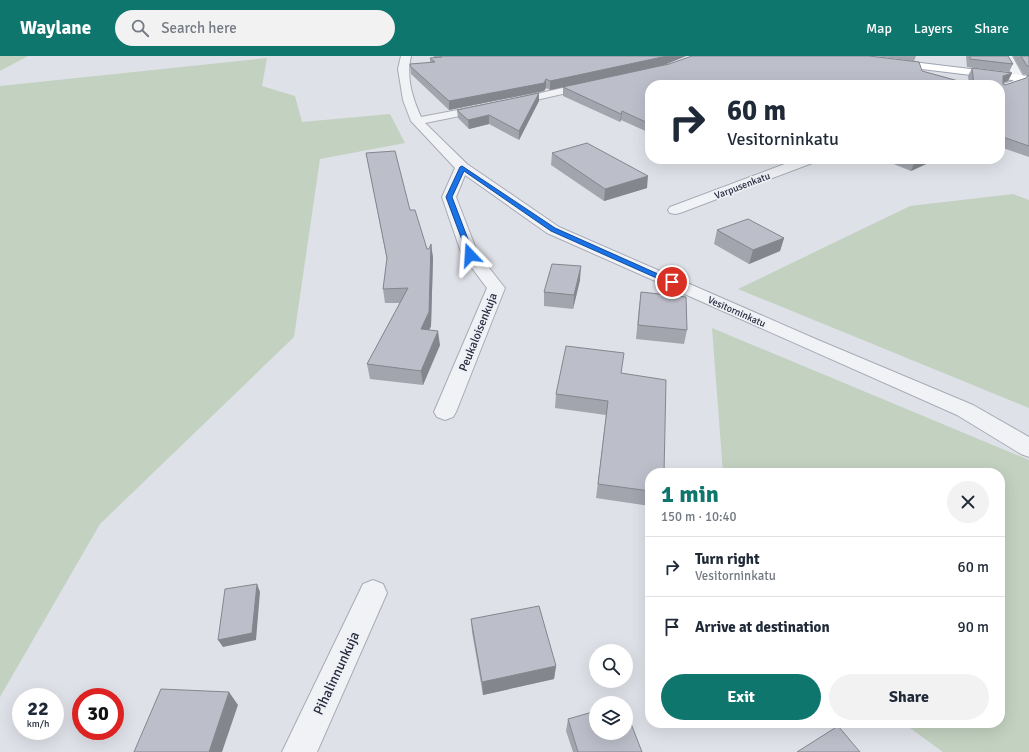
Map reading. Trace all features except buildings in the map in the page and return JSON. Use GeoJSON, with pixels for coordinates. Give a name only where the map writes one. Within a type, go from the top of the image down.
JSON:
{"type":"FeatureCollection","features":[{"type":"Feature","properties":{"kind":"main road"},"geometry":{"type":"LineString","coordinates":[[840,56],[1024,78]]}},
{"type":"Feature","properties":{"kind":"street","name":"Vesitorninkatu"},"geometry":{"type":"LineString","coordinates":[[406,56],[403,69],[406,92],[417,121],[462,167],[553,230],[965,410],[1029,448]]}},
{"type":"Feature","properties":{"kind":"street"},"geometry":{"type":"LineString","coordinates":[[1005,87],[1017,83],[1024,78],[1007,56]]}},
{"type":"Feature","properties":{"kind":"street"},"geometry":{"type":"LineString","coordinates":[[417,121],[510,103],[600,83]]}},
{"type":"Feature","properties":{"kind":"street"},"geometry":{"type":"LineString","coordinates":[[788,164],[793,166]]}},
{"type":"Feature","properties":{"kind":"street","name":"Varpusenkatu"},"geometry":{"type":"LineString","coordinates":[[675,210],[798,164]]}},
{"type":"Feature","properties":{"kind":"street","name":"Peukaloisenkuja"},"geometry":{"type":"LineString","coordinates":[[445,412],[496,288],[470,255],[449,197],[462,167]]}},
{"type":"Feature","properties":{"kind":"street","name":"Pihalinnunkuja"},"geometry":{"type":"LineString","coordinates":[[299,752],[372,594]]}},
{"type":"Feature","properties":{"kind":"green space"},"geometry":{"type":"Polygon","coordinates":[[[0,56],[28,56],[0,71],[0,56]]]}},
{"type":"Feature","properties":{"kind":"green space"},"geometry":{"type":"Polygon","coordinates":[[[267,58],[262,86],[295,96],[302,122],[390,114],[405,143],[320,159],[294,337],[100,524],[0,697],[0,86],[267,58]]]}},
{"type":"Feature","properties":{"kind":"green space"},"geometry":{"type":"Polygon","coordinates":[[[1013,194],[1029,200],[1029,408],[738,289],[910,206],[1013,194]]]}},
{"type":"Feature","properties":{"kind":"green space"},"geometry":{"type":"Polygon","coordinates":[[[712,328],[1029,460],[1029,752],[943,752],[910,728],[1005,728],[1005,468],[723,468],[712,328]]]}},
{"type":"Feature","properties":{"kind":"route"},"geometry":{"type":"LineString","coordinates":[[470,255],[449,197],[462,167],[553,230],[672,282]]}}]}
